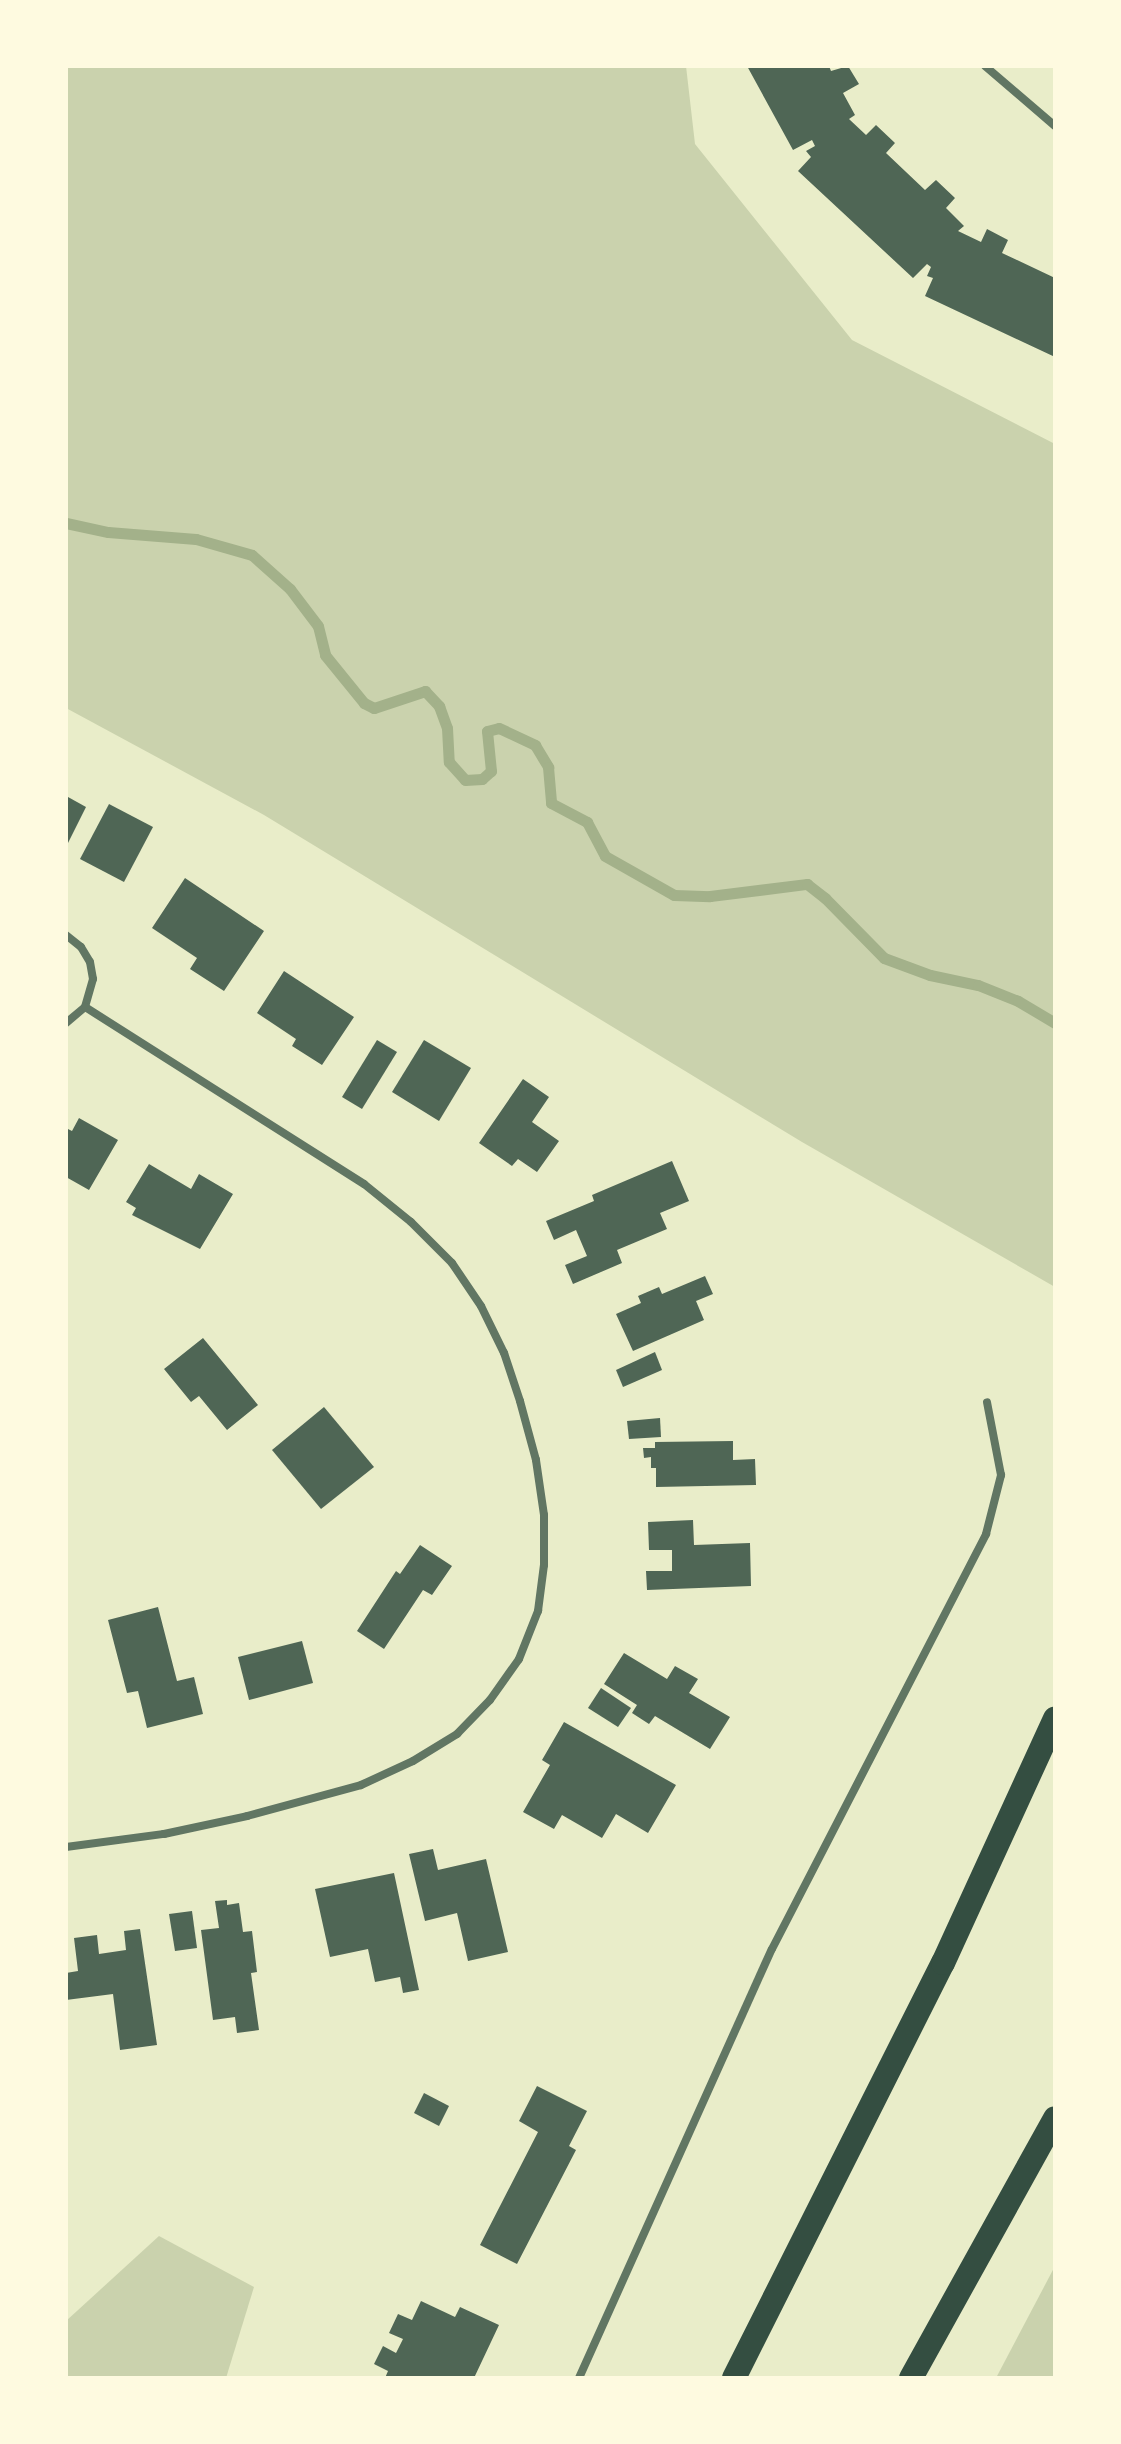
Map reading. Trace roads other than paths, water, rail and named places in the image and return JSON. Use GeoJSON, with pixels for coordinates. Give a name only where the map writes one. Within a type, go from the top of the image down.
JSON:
{"type":"FeatureCollection","features":[{"type":"Feature","properties":{"kind":"highway"},"geometry":{"type":"LineString","coordinates":[[734,2378],[930,1991],[1055,1718]]}},
{"type":"Feature","properties":{"kind":"highway"},"geometry":{"type":"LineString","coordinates":[[911,2378],[1055,2118]]}},
{"type":"Feature","properties":{"kind":"street"},"geometry":{"type":"LineString","coordinates":[[985,66],[1055,126]]}},
{"type":"Feature","properties":{"kind":"street"},"geometry":{"type":"LineString","coordinates":[[66,935],[81,947],[90,962],[93,979],[85,1007],[66,1023]]}},
{"type":"Feature","properties":{"kind":"street"},"geometry":{"type":"LineString","coordinates":[[66,1847],[164,1834],[247,1816],[361,1785],[413,1761],[457,1734],[490,1700],[519,1659],[538,1611],[544,1565],[544,1515],[536,1460],[520,1401],[493,1329],[452,1263],[411,1222],[364,1184],[85,1007]]}},
{"type":"Feature","properties":{"kind":"street"},"geometry":{"type":"LineString","coordinates":[[579,2378],[772,1949],[986,1534],[1001,1475],[987,1402]]}},
{"type":"Feature","properties":{"kind":"waterway"},"geometry":{"type":"LineString","coordinates":[[66,523],[108,532],[196,539],[252,555],[290,589],[318,626],[325,655],[364,703],[374,708],[425,691],[439,706],[447,728],[449,762],[465,780],[482,779],[491,771],[487,731],[499,728],[535,745],[548,767],[551,803],[587,822],[605,856],[674,895],[710,896],[807,884],[884,958],[930,975],[978,985],[1018,1001],[1055,1023]]}}]}
